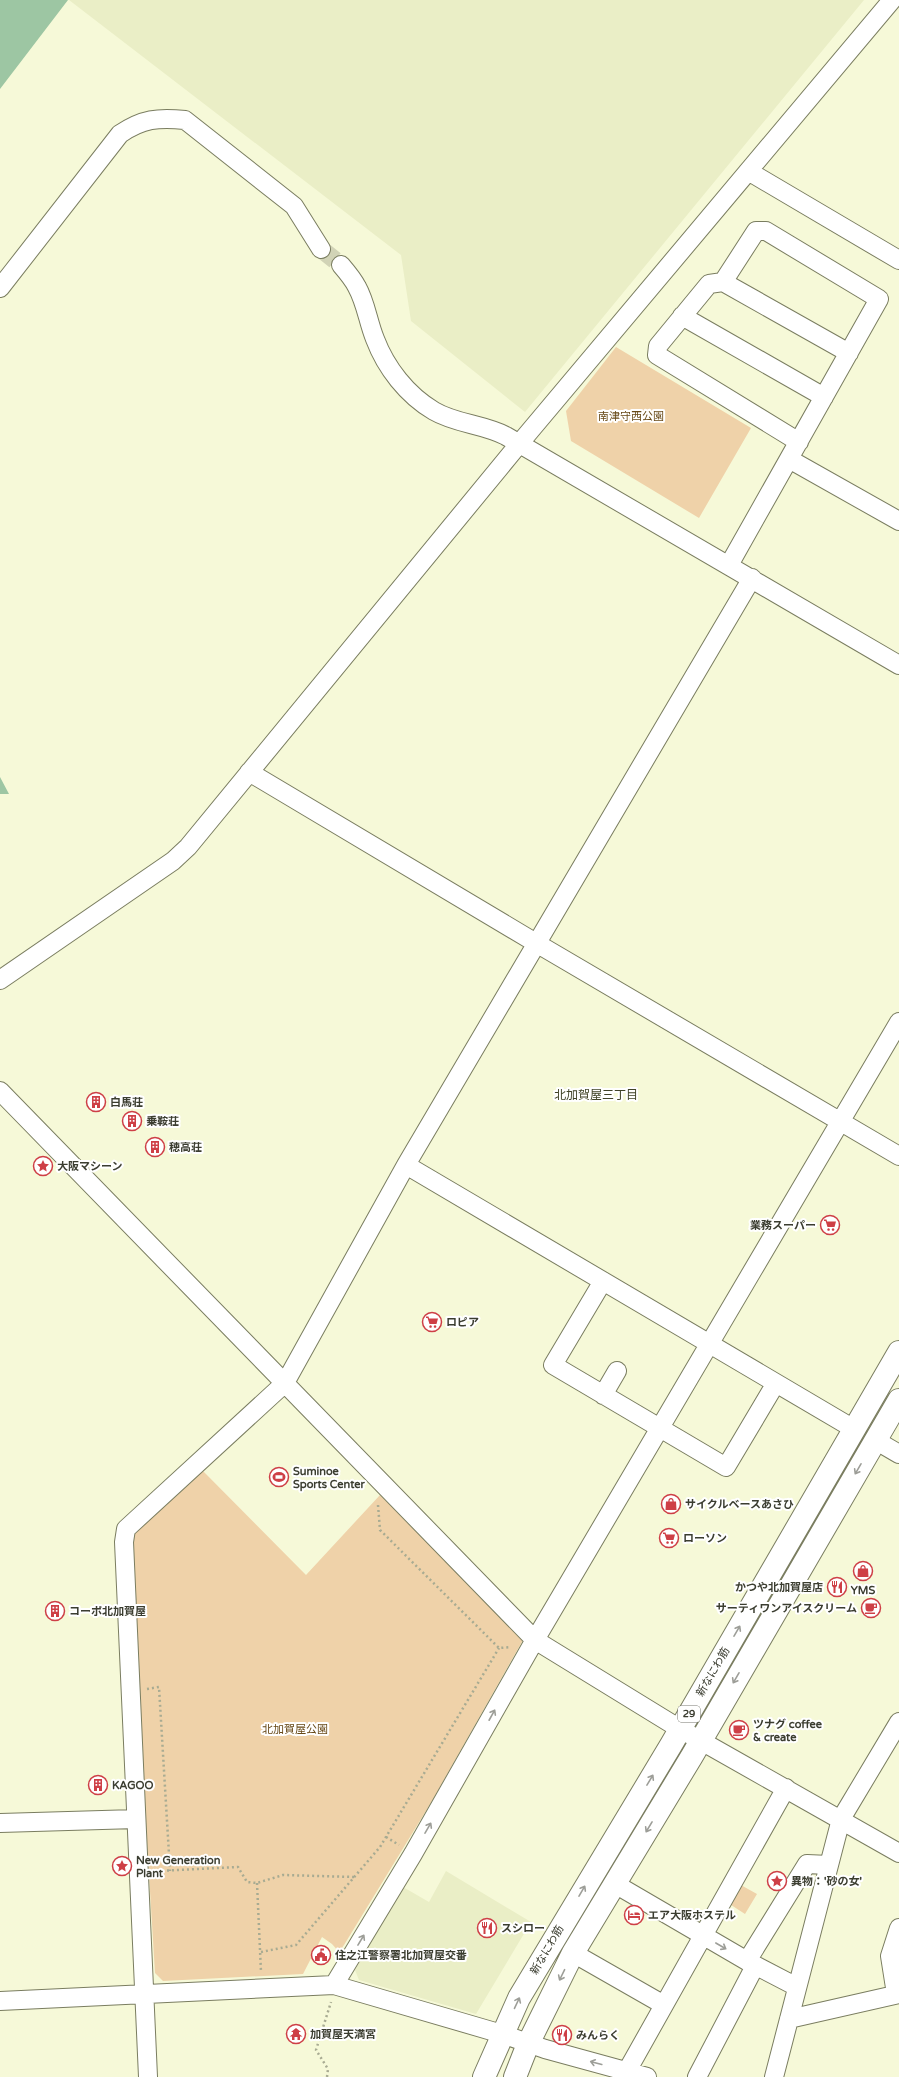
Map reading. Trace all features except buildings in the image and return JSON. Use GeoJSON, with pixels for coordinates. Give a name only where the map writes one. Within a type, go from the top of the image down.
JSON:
{"type":"FeatureCollection","features":[{"type":"Feature","properties":{"kind":"main road","name":"新なにわ筋"},"geometry":{"type":"LineString","coordinates":[[484,2077],[519,1998],[680,1729],[899,1352]]}},
{"type":"Feature","properties":{"kind":"main road","name":"新なにわ筋"},"geometry":{"type":"LineString","coordinates":[[515,2077],[528,2044],[573,1953],[700,1740],[899,1400]]}},
{"type":"Feature","properties":{"kind":"street"},"geometry":{"type":"LineString","coordinates":[[0,980],[173,861],[188,847],[519,444],[892,0]]}},
{"type":"Feature","properties":{"kind":"street"},"geometry":{"type":"LineString","coordinates":[[0,288],[120,134],[133,125],[150,119],[167,118],[185,120],[294,206],[321,249]]}},
{"type":"Feature","properties":{"kind":"street"},"geometry":{"type":"LineString","coordinates":[[748,172],[899,260]]}},
{"type":"Feature","properties":{"kind":"street"},"geometry":{"type":"LineString","coordinates":[[723,282],[756,231],[766,231],[879,299],[729,565]]}},
{"type":"Feature","properties":{"kind":"street"},"geometry":{"type":"LineString","coordinates":[[342,265],[357,287],[382,356],[392,372],[414,396],[424,404],[447,417],[495,431],[519,444],[752,578],[899,665]]}},
{"type":"Feature","properties":{"kind":"street"},"geometry":{"type":"LineString","coordinates":[[799,442],[657,355],[658,346],[709,284],[723,282],[849,353]]}},
{"type":"Feature","properties":{"kind":"street"},"geometry":{"type":"LineString","coordinates":[[682,316],[824,397]]}},
{"type":"Feature","properties":{"kind":"street"},"geometry":{"type":"LineString","coordinates":[[789,459],[899,521]]}},
{"type":"Feature","properties":{"kind":"street"},"geometry":{"type":"LineString","coordinates":[[148,2077],[124,1542],[126,1529],[285,1383],[406,1165],[752,578]]}},
{"type":"Feature","properties":{"kind":"street"},"geometry":{"type":"LineString","coordinates":[[249,772],[536,943],[899,1156]]}},
{"type":"Feature","properties":{"kind":"street"},"geometry":{"type":"LineString","coordinates":[[335,1986],[439,1809],[533,1642],[899,1022]]}},
{"type":"Feature","properties":{"kind":"street"},"geometry":{"type":"LineString","coordinates":[[0,1091],[375,1476],[533,1642],[680,1729],[899,1853]]}},
{"type":"Feature","properties":{"kind":"street"},"geometry":{"type":"LineString","coordinates":[[406,1165],[854,1429]]}},
{"type":"Feature","properties":{"kind":"street"},"geometry":{"type":"LineString","coordinates":[[603,1281],[553,1365],[603,1395],[726,1467],[776,1383]]}},
{"type":"Feature","properties":{"kind":"street"},"geometry":{"type":"LineString","coordinates":[[603,1395],[617,1371]]}},
{"type":"Feature","properties":{"kind":"street"},"geometry":{"type":"LineString","coordinates":[[875,1440],[899,1454]]}},
{"type":"Feature","properties":{"kind":"street"},"geometry":{"type":"LineString","coordinates":[[774,2077],[841,1819],[899,1722]]}},
{"type":"Feature","properties":{"kind":"street"},"geometry":{"type":"LineString","coordinates":[[627,2071],[786,1788]]}},
{"type":"Feature","properties":{"kind":"street"},"geometry":{"type":"LineString","coordinates":[[0,1823],[136,1819]]}},
{"type":"Feature","properties":{"kind":"street"},"geometry":{"type":"LineString","coordinates":[[697,2077],[751,1963],[807,1864],[829,1865]]}},
{"type":"Feature","properties":{"kind":"street"},"geometry":{"type":"LineString","coordinates":[[615,1884],[751,1963],[797,1987]]}},
{"type":"Feature","properties":{"kind":"street"},"geometry":{"type":"LineString","coordinates":[[789,2020],[898,1994],[890,1956],[899,1928]]}},
{"type":"Feature","properties":{"kind":"street"},"geometry":{"type":"LineString","coordinates":[[573,1953],[664,2005]]}},
{"type":"Feature","properties":{"kind":"street"},"geometry":{"type":"LineString","coordinates":[[0,2001],[144,1993],[335,1986],[502,2034],[528,2044],[647,2077]]}},
{"type":"Feature","properties":{"kind":"path"},"geometry":{"type":"LineString","coordinates":[[375,1476],[380,1530],[499,1648]]}},
{"type":"Feature","properties":{"kind":"path"},"geometry":{"type":"LineString","coordinates":[[261,1952],[296,1945],[386,1837],[499,1648],[533,1642]]}},
{"type":"Feature","properties":{"kind":"path"},"geometry":{"type":"LineString","coordinates":[[131,1690],[159,1687],[170,1871]]}},
{"type":"Feature","properties":{"kind":"path"},"geometry":{"type":"LineString","coordinates":[[138,1871],[170,1871],[238,1867],[247,1882],[257,1883],[283,1875],[354,1877]]}},
{"type":"Feature","properties":{"kind":"path"},"geometry":{"type":"LineString","coordinates":[[257,1883],[261,1973]]}},
{"type":"Feature","properties":{"kind":"path"},"geometry":{"type":"LineString","coordinates":[[327,2077],[328,2068],[316,2050],[335,1986]]}},
{"type":"Feature","properties":{"kind":"shaded area"},"geometry":{"type":"Polygon","coordinates":[[[0,0],[68,0],[0,89],[0,0]]]}},
{"type":"Feature","properties":{"kind":"shaded area"},"geometry":{"type":"Polygon","coordinates":[[[69,0],[864,0],[525,412],[411,321],[401,255],[69,0]]]}},
{"type":"Feature","properties":{"kind":"shaded area"},"geometry":{"type":"Polygon","coordinates":[[[0,777],[9,794],[0,794],[0,777]]]}},
{"type":"Feature","properties":{"kind":"shaded area"},"geometry":{"type":"Polygon","coordinates":[[[446,1871],[531,1922],[476,2014],[359,1980],[355,1970],[403,1887],[429,1902],[446,1871]]]}},
{"type":"Feature","properties":{"kind":"green space","name":"南津守西公園"},"geometry":{"type":"Polygon","coordinates":[[[616,347],[751,428],[699,518],[571,441],[566,411],[616,347]]]}},
{"type":"Feature","properties":{"kind":"green space","name":"北加賀屋公園"},"geometry":{"type":"Polygon","coordinates":[[[201,1469],[306,1575],[380,1495],[523,1640],[432,1801],[344,1945],[339,1952],[332,1944],[322,1937],[303,1974],[163,1981],[155,1973],[138,1694],[132,1530],[201,1469]]]}},
{"type":"Feature","properties":{"kind":"green space"},"geometry":{"type":"Polygon","coordinates":[[[739,1884],[757,1894],[745,1914],[728,1903],[739,1884]]]}},
{"type":"Feature","properties":{"kind":"tunnel"},"geometry":{"type":"LineString","coordinates":[[321,249],[341,265]]}},
{"type":"Feature","properties":{"kind":"place","name":"白馬荘"},"geometry":{"type":"Point","coordinates":[96,1102]}},
{"type":"Feature","properties":{"kind":"place","name":"乗鞍荘"},"geometry":{"type":"Point","coordinates":[132,1121]}},
{"type":"Feature","properties":{"kind":"place","name":"穂高荘"},"geometry":{"type":"Point","coordinates":[155,1147]}},
{"type":"Feature","properties":{"kind":"place","name":"大阪マシーン"},"geometry":{"type":"Point","coordinates":[43,1166]}},
{"type":"Feature","properties":{"kind":"place","name":"業務スーパー"},"geometry":{"type":"Point","coordinates":[830,1225]}},
{"type":"Feature","properties":{"kind":"place","name":"ロピア"},"geometry":{"type":"Point","coordinates":[432,1322]}},
{"type":"Feature","properties":{"kind":"place","name":"Suminoe Sports Center"},"geometry":{"type":"Point","coordinates":[279,1477]}},
{"type":"Feature","properties":{"kind":"place","name":"サイクルベースあさひ"},"geometry":{"type":"Point","coordinates":[671,1504]}},
{"type":"Feature","properties":{"kind":"place","name":"ローソン"},"geometry":{"type":"Point","coordinates":[669,1538]}},
{"type":"Feature","properties":{"kind":"place","name":"YMS"},"geometry":{"type":"Point","coordinates":[863,1571]}},
{"type":"Feature","properties":{"kind":"place","name":"かつや北加賀屋店"},"geometry":{"type":"Point","coordinates":[837,1587]}},
{"type":"Feature","properties":{"kind":"place","name":"サーティワンアイスクリーム"},"geometry":{"type":"Point","coordinates":[871,1608]}},
{"type":"Feature","properties":{"kind":"place","name":"コーポ北加賀屋"},"geometry":{"type":"Point","coordinates":[55,1611]}},
{"type":"Feature","properties":{"kind":"place","name":"ツナグ coffee & create"},"geometry":{"type":"Point","coordinates":[739,1730]}},
{"type":"Feature","properties":{"kind":"place","name":"KAGOO"},"geometry":{"type":"Point","coordinates":[98,1785]}},
{"type":"Feature","properties":{"kind":"place","name":"New Generation Plant"},"geometry":{"type":"Point","coordinates":[122,1866]}},
{"type":"Feature","properties":{"kind":"place","name":"異物：'砂の女'"},"geometry":{"type":"Point","coordinates":[777,1881]}},
{"type":"Feature","properties":{"kind":"place","name":"エア大阪ホステル"},"geometry":{"type":"Point","coordinates":[634,1915]}},
{"type":"Feature","properties":{"kind":"place","name":"スシロー"},"geometry":{"type":"Point","coordinates":[487,1928]}},
{"type":"Feature","properties":{"kind":"place","name":"住之江警察署北加賀屋交番"},"geometry":{"type":"Point","coordinates":[321,1955]}},
{"type":"Feature","properties":{"kind":"place","name":"加賀屋天満宮"},"geometry":{"type":"Point","coordinates":[296,2034]}},
{"type":"Feature","properties":{"kind":"place","name":"みんらく"},"geometry":{"type":"Point","coordinates":[562,2035]}},
{"type":"Feature","properties":{"kind":"district","name":"北加賀屋三丁目"},"geometry":{"type":"Point","coordinates":[596,1095]}}]}
